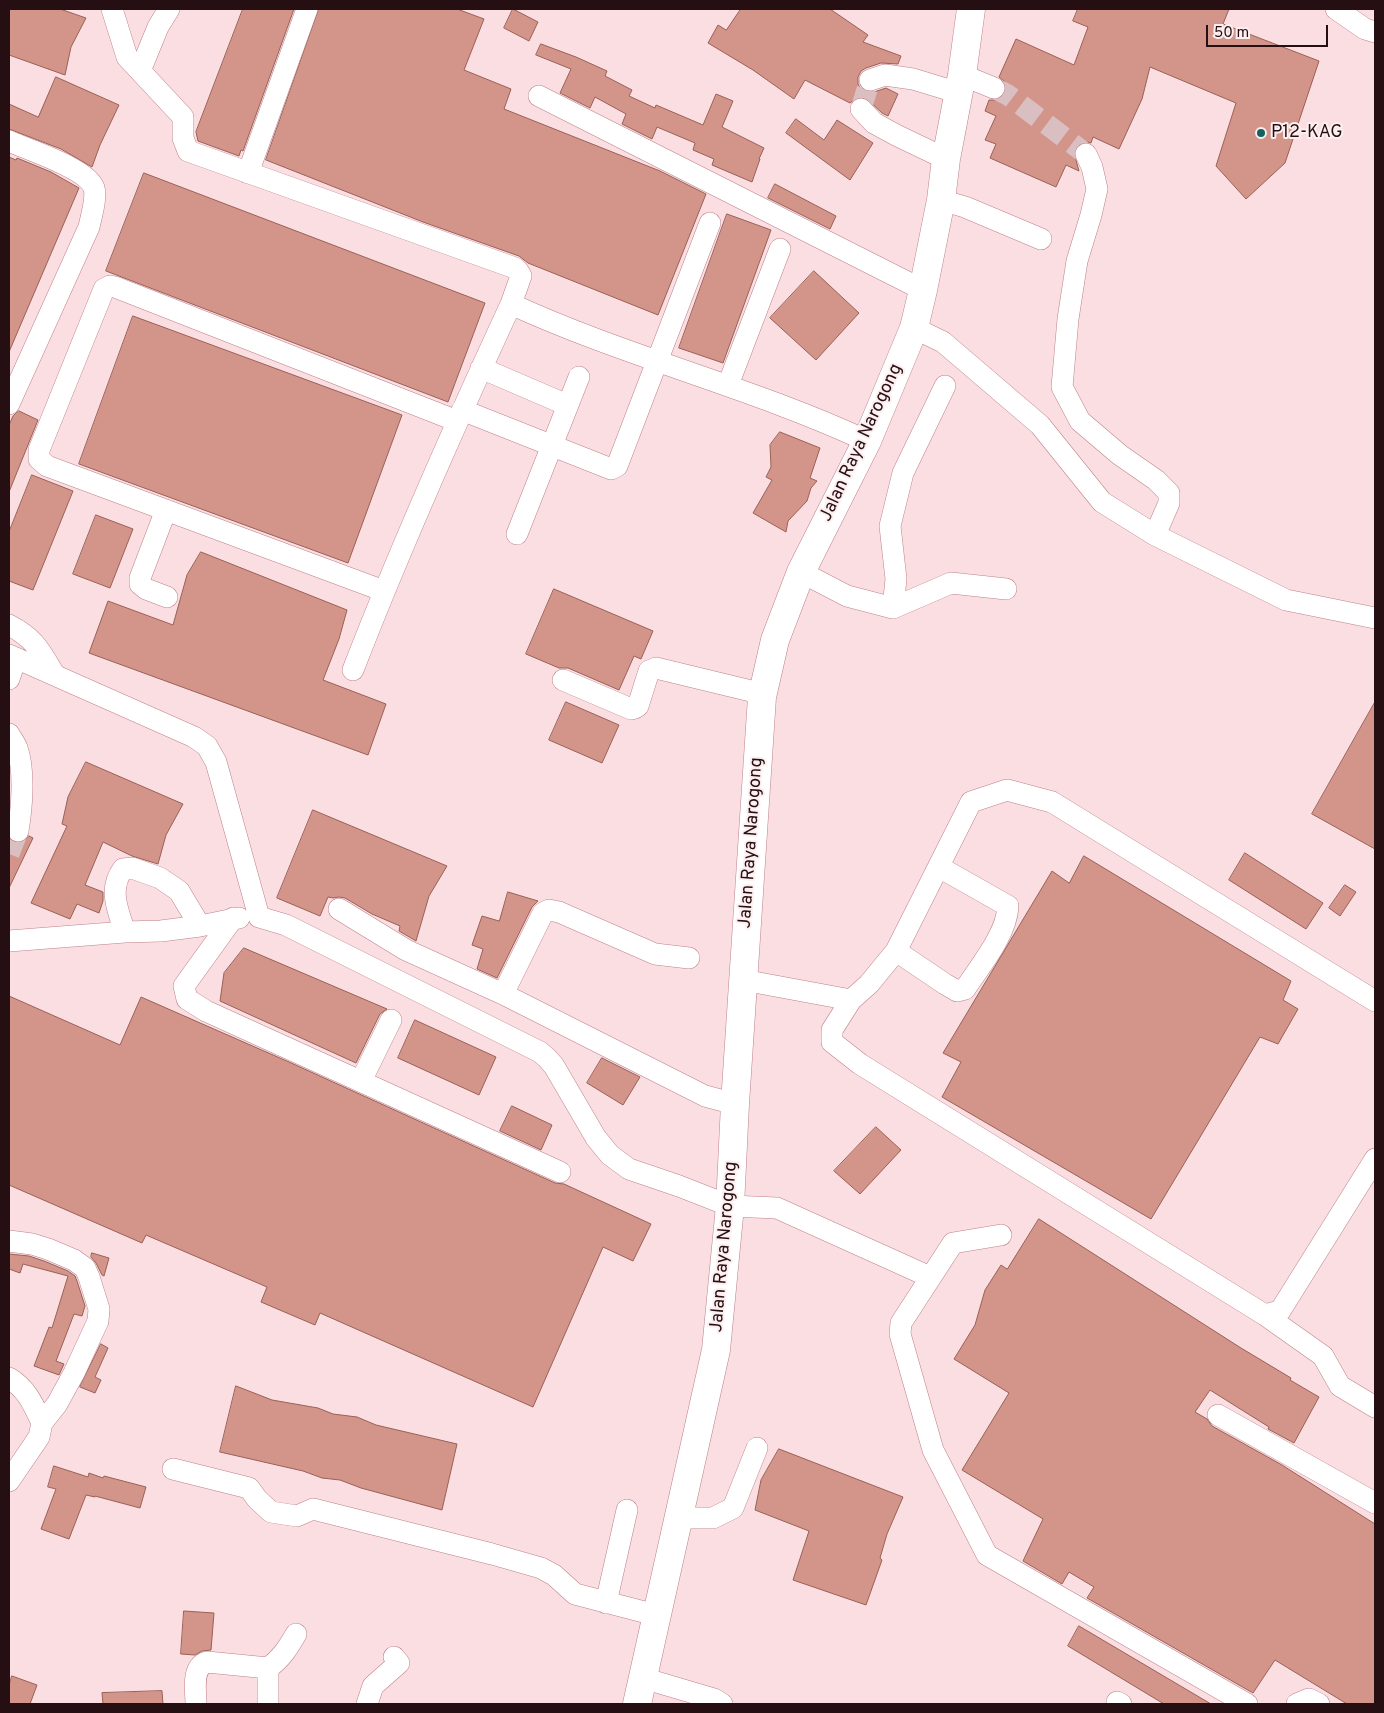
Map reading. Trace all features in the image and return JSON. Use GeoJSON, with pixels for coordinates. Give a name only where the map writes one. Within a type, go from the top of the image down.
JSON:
{"type":"FeatureCollection","features":[{"type":"Feature","properties":{"kind":"main road","name":"Jalan Raya Narogong"},"geometry":{"type":"LineString","coordinates":[[637,1704],[716,1350],[730,1206],[762,696],[775,640],[801,572],[867,441],[914,328],[941,200],[971,9]]}},
{"type":"Feature","properties":{"kind":"street"},"geometry":{"type":"LineString","coordinates":[[112,9],[127,57],[183,117],[183,138],[188,152],[515,268],[521,276],[511,304],[459,415],[384,591],[353,670]]}},
{"type":"Feature","properties":{"kind":"street"},"geometry":{"type":"LineString","coordinates":[[140,71],[158,26],[169,9]]}},
{"type":"Feature","properties":{"kind":"street"},"geometry":{"type":"LineString","coordinates":[[248,173],[307,9]]}},
{"type":"Feature","properties":{"kind":"street"},"geometry":{"type":"LineString","coordinates":[[1336,9],[1365,28],[1375,32]]}},
{"type":"Feature","properties":{"kind":"street"},"geometry":{"type":"LineString","coordinates":[[870,80],[884,75],[994,88]]}},
{"type":"Feature","properties":{"kind":"street"},"geometry":{"type":"LineString","coordinates":[[539,96],[923,290]]}},
{"type":"Feature","properties":{"kind":"street"},"geometry":{"type":"LineString","coordinates":[[861,109],[874,122],[896,135],[946,159]]}},
{"type":"Feature","properties":{"kind":"street"},"geometry":{"type":"LineString","coordinates":[[9,141],[75,169],[86,178],[94,189],[89,227],[9,404]]}},
{"type":"Feature","properties":{"kind":"street"},"geometry":{"type":"LineString","coordinates":[[1086,154],[1092,167],[1097,189],[1077,261],[1068,319],[1062,387],[1080,420],[1120,455],[1156,480],[1169,493],[1169,504],[1155,535]]}},
{"type":"Feature","properties":{"kind":"street"},"geometry":{"type":"LineString","coordinates":[[941,200],[965,207],[1041,239]]}},
{"type":"Feature","properties":{"kind":"street"},"geometry":{"type":"LineString","coordinates":[[384,591],[47,466],[39,459],[39,450],[104,289],[110,286],[459,415],[553,446],[611,469],[617,466],[710,223]]}},
{"type":"Feature","properties":{"kind":"street"},"geometry":{"type":"LineString","coordinates":[[728,385],[780,249]]}},
{"type":"Feature","properties":{"kind":"street"},"geometry":{"type":"LineString","coordinates":[[511,304],[547,321],[728,385],[830,424],[867,441]]}},
{"type":"Feature","properties":{"kind":"street"},"geometry":{"type":"LineString","coordinates":[[914,328],[943,342],[1040,425],[1102,502],[1155,535],[1286,600],[1375,618]]}},
{"type":"Feature","properties":{"kind":"street"},"geometry":{"type":"LineString","coordinates":[[481,368],[567,405]]}},
{"type":"Feature","properties":{"kind":"street"},"geometry":{"type":"LineString","coordinates":[[517,534],[579,377]]}},
{"type":"Feature","properties":{"kind":"street"},"geometry":{"type":"LineString","coordinates":[[893,608],[896,579],[890,526],[903,473],[945,386]]}},
{"type":"Feature","properties":{"kind":"street"},"geometry":{"type":"LineString","coordinates":[[166,510],[140,578],[140,584],[167,597]]}},
{"type":"Feature","properties":{"kind":"street"},"geometry":{"type":"LineString","coordinates":[[801,572],[847,596],[893,608],[951,583],[1006,588]]}},
{"type":"Feature","properties":{"kind":"street"},"geometry":{"type":"LineString","coordinates":[[9,625],[37,645],[54,674]]}},
{"type":"Feature","properties":{"kind":"street"},"geometry":{"type":"LineString","coordinates":[[9,679],[12,656],[194,737],[207,746],[216,762],[259,917]]}},
{"type":"Feature","properties":{"kind":"street"},"geometry":{"type":"LineString","coordinates":[[563,680],[631,709],[638,706],[649,671],[656,668],[751,691],[762,696]]}},
{"type":"Feature","properties":{"kind":"street"},"geometry":{"type":"LineString","coordinates":[[9,734],[17,747],[21,775],[15,789],[22,804],[18,831]]}},
{"type":"Feature","properties":{"kind":"street"},"geometry":{"type":"LineString","coordinates":[[1375,1001],[1052,802],[1006,790],[971,802],[896,951],[869,984],[852,1000],[832,1030],[832,1042],[860,1064],[1265,1315],[1323,1356],[1340,1386],[1375,1407]]}},
{"type":"Feature","properties":{"kind":"street"},"geometry":{"type":"LineString","coordinates":[[896,951],[957,991],[965,989],[1001,932],[1008,914],[1008,906],[939,867]]}},
{"type":"Feature","properties":{"kind":"street"},"geometry":{"type":"LineString","coordinates":[[125,932],[114,893],[120,873],[123,869],[132,868],[160,878],[179,891],[200,926]]}},
{"type":"Feature","properties":{"kind":"street"},"geometry":{"type":"LineString","coordinates":[[339,909],[406,950],[503,994],[705,1096],[735,1104]]}},
{"type":"Feature","properties":{"kind":"street"},"geometry":{"type":"LineString","coordinates":[[503,994],[543,913],[549,910],[559,912],[655,954],[689,958]]}},
{"type":"Feature","properties":{"kind":"street"},"geometry":{"type":"LineString","coordinates":[[9,941],[162,931],[200,926],[233,918],[259,917],[286,926],[540,1052],[554,1066],[596,1138],[610,1155],[629,1169],[730,1206],[777,1208],[930,1277]]}},
{"type":"Feature","properties":{"kind":"street"},"geometry":{"type":"LineString","coordinates":[[233,918],[184,986],[187,999],[206,1011],[560,1172]]}},
{"type":"Feature","properties":{"kind":"street"},"geometry":{"type":"LineString","coordinates":[[743,980],[852,1000]]}},
{"type":"Feature","properties":{"kind":"street"},"geometry":{"type":"LineString","coordinates":[[361,1081],[391,1020]]}},
{"type":"Feature","properties":{"kind":"street"},"geometry":{"type":"LineString","coordinates":[[1265,1315],[1280,1311],[1375,1159]]}},
{"type":"Feature","properties":{"kind":"street"},"geometry":{"type":"LineString","coordinates":[[1001,1235],[953,1244],[902,1323],[900,1334],[934,1450],[986,1555],[1247,1704]]}},
{"type":"Feature","properties":{"kind":"street"},"geometry":{"type":"LineString","coordinates":[[9,1241],[48,1248],[74,1260],[85,1268],[99,1309],[98,1321],[74,1373],[57,1404],[42,1422],[39,1437],[9,1481]]}},
{"type":"Feature","properties":{"kind":"street"},"geometry":{"type":"LineString","coordinates":[[9,1378],[20,1385],[26,1392],[42,1422]]}},
{"type":"Feature","properties":{"kind":"street"},"geometry":{"type":"LineString","coordinates":[[1218,1415],[1375,1503]]}},
{"type":"Feature","properties":{"kind":"street"},"geometry":{"type":"LineString","coordinates":[[679,1518],[714,1518],[733,1508],[757,1448]]}},
{"type":"Feature","properties":{"kind":"street"},"geometry":{"type":"LineString","coordinates":[[172,1469],[249,1488],[257,1499],[271,1512],[297,1516],[313,1509],[541,1568],[554,1575],[575,1594],[644,1612],[656,1619]]}},
{"type":"Feature","properties":{"kind":"street"},"geometry":{"type":"LineString","coordinates":[[606,1603],[628,1510]]}},
{"type":"Feature","properties":{"kind":"street"},"geometry":{"type":"LineString","coordinates":[[196,1704],[197,1669],[201,1664],[207,1662],[268,1668],[286,1652],[296,1634]]}},
{"type":"Feature","properties":{"kind":"street"},"geometry":{"type":"LineString","coordinates":[[367,1704],[372,1686],[399,1663],[394,1657]]}},
{"type":"Feature","properties":{"kind":"street"},"geometry":{"type":"LineString","coordinates":[[268,1668],[268,1704]]}},
{"type":"Feature","properties":{"kind":"street"},"geometry":{"type":"LineString","coordinates":[[643,1678],[714,1699],[722,1704]]}},
{"type":"Feature","properties":{"kind":"street"},"geometry":{"type":"LineString","coordinates":[[1297,1704],[1309,1699],[1319,1704]]}},
{"type":"Feature","properties":{"kind":"building"},"geometry":{"type":"Polygon","coordinates":[[[9,9],[60,9],[86,18],[71,47],[65,75],[9,55],[9,9]]]}},
{"type":"Feature","properties":{"kind":"building"},"geometry":{"type":"Polygon","coordinates":[[[243,9],[294,9],[243,151],[241,150],[239,156],[198,141],[196,132],[243,9]]]}},
{"type":"Feature","properties":{"kind":"building"},"geometry":{"type":"Polygon","coordinates":[[[319,9],[457,9],[484,19],[464,70],[511,89],[504,109],[660,171],[706,194],[658,315],[528,263],[519,256],[423,222],[266,160],[319,9]]]}},
{"type":"Feature","properties":{"kind":"building"},"geometry":{"type":"Polygon","coordinates":[[[513,9],[538,22],[529,41],[504,28],[513,9]]]}},
{"type":"Feature","properties":{"kind":"building"},"geometry":{"type":"Polygon","coordinates":[[[741,9],[830,9],[868,35],[863,42],[901,56],[898,64],[881,63],[861,71],[858,77],[858,84],[861,89],[867,92],[886,88],[898,94],[888,116],[882,113],[865,97],[858,97],[850,103],[805,80],[794,99],[753,70],[708,43],[718,25],[726,30],[741,9]]]}},
{"type":"Feature","properties":{"kind":"building"},"geometry":{"type":"Polygon","coordinates":[[[1078,9],[1229,9],[1223,24],[1319,61],[1285,163],[1246,199],[1216,166],[1236,103],[1150,67],[1142,99],[1119,149],[1093,137],[1091,143],[1080,143],[1074,153],[1079,171],[1066,165],[1056,187],[990,158],[996,144],[985,140],[996,116],[985,111],[989,100],[1002,98],[1005,93],[1006,86],[999,77],[1016,39],[1074,65],[1088,27],[1073,21],[1078,9]]]}},
{"type":"Feature","properties":{"kind":"building"},"geometry":{"type":"Polygon","coordinates":[[[541,44],[607,71],[605,76],[632,90],[629,96],[655,108],[656,105],[703,125],[716,94],[733,101],[722,127],[764,148],[752,182],[712,165],[714,159],[693,150],[695,143],[657,127],[652,139],[622,124],[626,114],[595,97],[590,108],[560,93],[571,69],[536,55],[541,44]]]}},
{"type":"Feature","properties":{"kind":"building"},"geometry":{"type":"Polygon","coordinates":[[[56,77],[119,105],[92,167],[61,149],[9,129],[9,104],[38,117],[56,77]]]}},
{"type":"Feature","properties":{"kind":"building"},"geometry":{"type":"Polygon","coordinates":[[[796,119],[824,140],[837,120],[873,143],[850,180],[786,133],[796,119]]]}},
{"type":"Feature","properties":{"kind":"building"},"geometry":{"type":"Polygon","coordinates":[[[9,157],[16,160],[17,158],[51,172],[79,188],[9,352],[9,157]]]}},
{"type":"Feature","properties":{"kind":"building"},"geometry":{"type":"Polygon","coordinates":[[[144,173],[485,303],[448,402],[106,271],[144,173]]]}},
{"type":"Feature","properties":{"kind":"building"},"geometry":{"type":"Polygon","coordinates":[[[775,184],[836,216],[830,229],[768,198],[775,184]]]}},
{"type":"Feature","properties":{"kind":"building"},"geometry":{"type":"Polygon","coordinates":[[[727,214],[771,230],[723,363],[679,348],[727,214]]]}},
{"type":"Feature","properties":{"kind":"building"},"geometry":{"type":"Polygon","coordinates":[[[814,271],[859,313],[816,360],[770,318],[814,271]]]}},
{"type":"Feature","properties":{"kind":"building"},"geometry":{"type":"Polygon","coordinates":[[[133,316],[402,415],[348,563],[79,464],[133,316]]]}},
{"type":"Feature","properties":{"kind":"building"},"geometry":{"type":"Polygon","coordinates":[[[19,411],[38,420],[9,492],[9,425],[13,416],[19,411]]]}},
{"type":"Feature","properties":{"kind":"building"},"geometry":{"type":"Polygon","coordinates":[[[780,432],[820,448],[810,478],[817,481],[811,488],[807,501],[788,521],[786,532],[753,513],[772,480],[766,477],[771,467],[770,445],[780,432]]]}},
{"type":"Feature","properties":{"kind":"building"},"geometry":{"type":"Polygon","coordinates":[[[32,475],[73,491],[33,590],[9,581],[9,532],[32,475]]]}},
{"type":"Feature","properties":{"kind":"building"},"geometry":{"type":"Polygon","coordinates":[[[96,515],[133,529],[110,588],[73,574],[96,515]]]}},
{"type":"Feature","properties":{"kind":"building"},"geometry":{"type":"Polygon","coordinates":[[[201,552],[347,610],[339,639],[323,680],[386,704],[368,755],[89,653],[108,601],[173,625],[187,575],[201,552]]]}},
{"type":"Feature","properties":{"kind":"building"},"geometry":{"type":"Polygon","coordinates":[[[554,589],[653,631],[641,659],[634,656],[619,690],[568,668],[559,668],[526,654],[554,589]]]}},
{"type":"Feature","properties":{"kind":"building"},"geometry":{"type":"Polygon","coordinates":[[[566,702],[619,725],[602,763],[549,740],[566,702]]]}},
{"type":"Feature","properties":{"kind":"building"},"geometry":{"type":"Polygon","coordinates":[[[1375,702],[1375,849],[1312,814],[1375,702]]]}},
{"type":"Feature","properties":{"kind":"building"},"geometry":{"type":"Polygon","coordinates":[[[86,762],[183,804],[166,835],[158,864],[132,856],[103,842],[85,885],[103,892],[103,901],[99,913],[77,904],[70,919],[31,903],[67,826],[62,824],[68,797],[86,762]]]}},
{"type":"Feature","properties":{"kind":"building"},"geometry":{"type":"Polygon","coordinates":[[[313,810],[447,866],[429,896],[416,941],[399,931],[400,926],[372,914],[345,898],[328,897],[320,916],[277,898],[313,810]]]}},
{"type":"Feature","properties":{"kind":"building"},"geometry":{"type":"Polygon","coordinates":[[[29,836],[33,838],[9,888],[9,839],[16,843],[22,843],[29,836]]]}},
{"type":"Feature","properties":{"kind":"building"},"geometry":{"type":"Polygon","coordinates":[[[1245,853],[1323,903],[1306,929],[1229,880],[1245,853]]]}},
{"type":"Feature","properties":{"kind":"building"},"geometry":{"type":"Polygon","coordinates":[[[1084,856],[1291,981],[1283,1000],[1298,1009],[1278,1044],[1260,1037],[1151,1219],[942,1097],[961,1062],[943,1053],[1052,871],[1069,883],[1084,856]]]}},
{"type":"Feature","properties":{"kind":"building"},"geometry":{"type":"Polygon","coordinates":[[[1345,885],[1356,892],[1340,916],[1329,908],[1345,885]]]}},
{"type":"Feature","properties":{"kind":"building"},"geometry":{"type":"Polygon","coordinates":[[[508,892],[538,901],[532,907],[497,978],[477,969],[483,949],[472,945],[482,916],[499,921],[508,892]]]}},
{"type":"Feature","properties":{"kind":"building"},"geometry":{"type":"Polygon","coordinates":[[[244,948],[387,1009],[380,1014],[356,1063],[220,1001],[224,973],[244,948]]]}},
{"type":"Feature","properties":{"kind":"building"},"geometry":{"type":"Polygon","coordinates":[[[9,996],[120,1045],[141,997],[555,1183],[564,1184],[651,1224],[633,1261],[603,1247],[533,1407],[320,1313],[315,1325],[261,1302],[267,1287],[146,1235],[142,1243],[9,1185],[9,996]]]}},
{"type":"Feature","properties":{"kind":"building"},"geometry":{"type":"Polygon","coordinates":[[[415,1020],[496,1057],[479,1095],[398,1058],[415,1020]]]}},
{"type":"Feature","properties":{"kind":"building"},"geometry":{"type":"Polygon","coordinates":[[[602,1058],[640,1077],[623,1105],[587,1083],[602,1058]]]}},
{"type":"Feature","properties":{"kind":"building"},"geometry":{"type":"Polygon","coordinates":[[[512,1106],[552,1125],[541,1150],[500,1131],[512,1106]]]}},
{"type":"Feature","properties":{"kind":"building"},"geometry":{"type":"Polygon","coordinates":[[[876,1127],[901,1150],[860,1194],[834,1171],[876,1127]]]}},
{"type":"Feature","properties":{"kind":"building"},"geometry":{"type":"Polygon","coordinates":[[[1039,1219],[1319,1397],[1294,1443],[1268,1429],[1269,1427],[1210,1390],[1195,1412],[1207,1419],[1212,1426],[1282,1465],[1375,1524],[1375,1704],[1347,1704],[1275,1660],[1253,1693],[1087,1598],[1094,1587],[1069,1572],[1062,1584],[1023,1561],[1043,1519],[962,1470],[1009,1393],[954,1359],[975,1325],[985,1290],[1001,1265],[1007,1269],[1039,1219]]]}},
{"type":"Feature","properties":{"kind":"building"},"geometry":{"type":"Polygon","coordinates":[[[92,1253],[109,1258],[104,1276],[91,1257],[92,1253]]]}},
{"type":"Feature","properties":{"kind":"building"},"geometry":{"type":"Polygon","coordinates":[[[9,1254],[29,1256],[44,1261],[75,1276],[85,1306],[82,1316],[74,1314],[56,1361],[64,1364],[59,1375],[34,1366],[49,1327],[52,1328],[68,1276],[23,1264],[20,1273],[9,1269],[9,1254]]]}},
{"type":"Feature","properties":{"kind":"building"},"geometry":{"type":"Polygon","coordinates":[[[101,1344],[108,1348],[95,1377],[101,1380],[95,1393],[80,1387],[101,1344]]]}},
{"type":"Feature","properties":{"kind":"building"},"geometry":{"type":"Polygon","coordinates":[[[236,1386],[272,1400],[318,1408],[333,1414],[357,1417],[376,1425],[457,1444],[442,1510],[361,1488],[340,1480],[322,1478],[303,1471],[220,1452],[236,1386]]]}},
{"type":"Feature","properties":{"kind":"building"},"geometry":{"type":"Polygon","coordinates":[[[779,1449],[903,1497],[887,1534],[880,1558],[882,1560],[866,1605],[793,1580],[809,1531],[755,1510],[761,1480],[779,1449]]]}},
{"type":"Feature","properties":{"kind":"building"},"geometry":{"type":"Polygon","coordinates":[[[54,1466],[88,1477],[89,1473],[103,1478],[104,1476],[146,1487],[140,1508],[86,1495],[69,1539],[41,1529],[56,1489],[48,1487],[54,1466]]]}},
{"type":"Feature","properties":{"kind":"building"},"geometry":{"type":"Polygon","coordinates":[[[184,1611],[214,1613],[211,1650],[202,1651],[195,1655],[181,1654],[184,1611]]]}},
{"type":"Feature","properties":{"kind":"building"},"geometry":{"type":"Polygon","coordinates":[[[1079,1626],[1211,1704],[1164,1704],[1068,1646],[1079,1626]]]}},
{"type":"Feature","properties":{"kind":"building"},"geometry":{"type":"Polygon","coordinates":[[[12,1676],[37,1685],[30,1704],[9,1704],[9,1686],[12,1676]]]}},
{"type":"Feature","properties":{"kind":"building"},"geometry":{"type":"Polygon","coordinates":[[[162,1691],[163,1704],[103,1704],[102,1693],[162,1691]]]}},
{"type":"Feature","properties":{"kind":"tunnel"},"geometry":{"type":"LineString","coordinates":[[861,109],[870,80]]}},
{"type":"Feature","properties":{"kind":"tunnel"},"geometry":{"type":"LineString","coordinates":[[994,88],[1008,95],[1086,154]]}},
{"type":"Feature","properties":{"kind":"tunnel"},"geometry":{"type":"LineString","coordinates":[[9,854],[18,831]]}},
{"type":"Feature","properties":{"kind":"place","name":"P12-KAG"},"geometry":{"type":"Point","coordinates":[1261,133]}}]}
